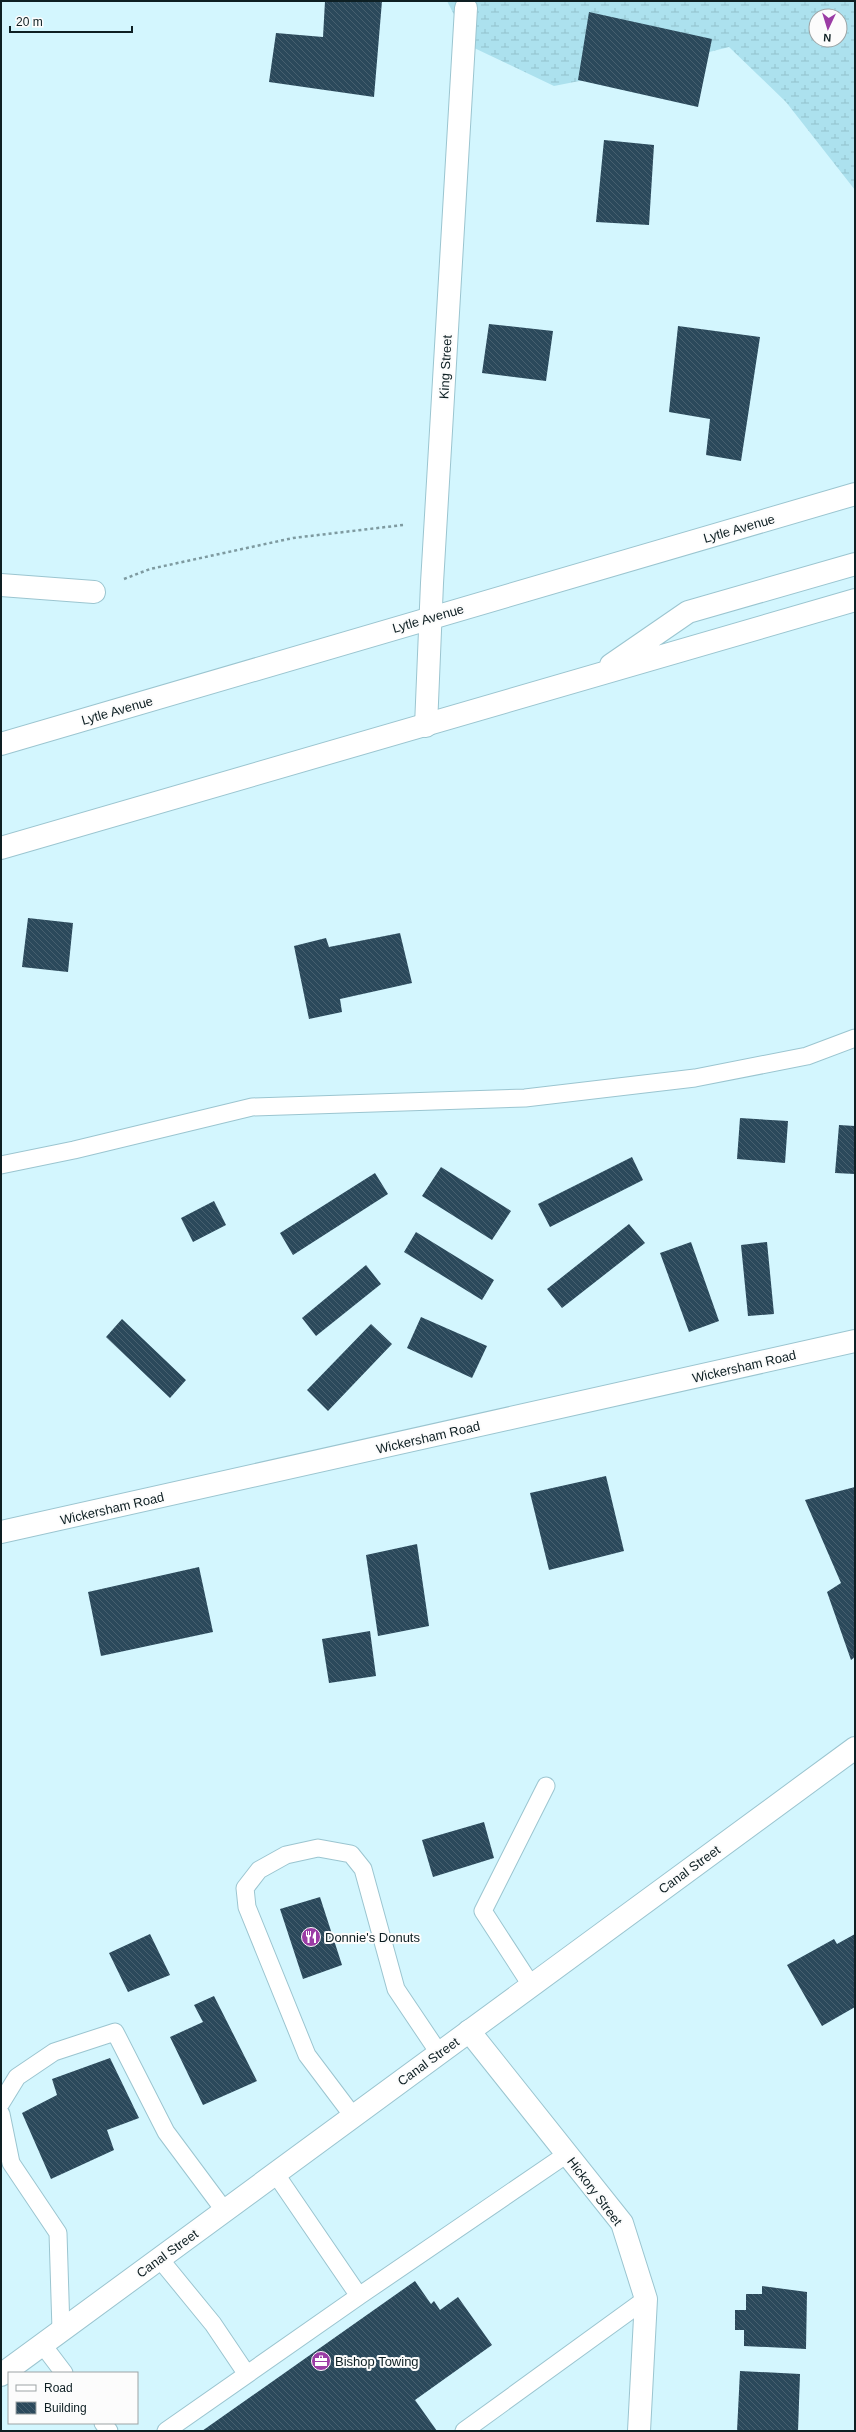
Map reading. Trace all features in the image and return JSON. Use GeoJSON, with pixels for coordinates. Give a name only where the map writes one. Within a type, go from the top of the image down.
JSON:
{"type":"FeatureCollection","features":[{"type":"Feature","properties":{"kind":"main road","name":"King Street"},"geometry":{"type":"LineString","coordinates":[[426,726],[430,618],[466,8]]}},
{"type":"Feature","properties":{"kind":"main road","name":"Lytle Avenue"},"geometry":{"type":"LineString","coordinates":[[1,744],[855,494]]}},
{"type":"Feature","properties":{"kind":"main road"},"geometry":{"type":"LineString","coordinates":[[596,676],[688,612],[855,564]]}},
{"type":"Feature","properties":{"kind":"main road"},"geometry":{"type":"LineString","coordinates":[[1,585],[94,592]]}},
{"type":"Feature","properties":{"kind":"main road"},"geometry":{"type":"LineString","coordinates":[[1,848],[123,811],[426,726],[855,600]]}},
{"type":"Feature","properties":{"kind":"main road","name":"Wickersham Road"},"geometry":{"type":"LineString","coordinates":[[1,1532],[855,1341]]}},
{"type":"Feature","properties":{"kind":"main road","name":"Canal Street"},"geometry":{"type":"LineString","coordinates":[[1,2375],[855,1748]]}},
{"type":"Feature","properties":{"kind":"main road","name":"Hickory Street"},"geometry":{"type":"LineString","coordinates":[[469,2030],[622,2223],[646,2299],[639,2431]]}},
{"type":"Feature","properties":{"kind":"lane"},"geometry":{"type":"LineString","coordinates":[[1,1165],[74,1150],[252,1107],[525,1098],[695,1078],[806,1056],[855,1038]]}},
{"type":"Feature","properties":{"kind":"lane"},"geometry":{"type":"LineString","coordinates":[[531,1985],[483,1911],[546,1786]]}},
{"type":"Feature","properties":{"kind":"lane"},"geometry":{"type":"LineString","coordinates":[[353,2116],[307,2055],[247,1907],[245,1888],[259,1870],[286,1855],[318,1848],[351,1854],[363,1869],[396,1989],[439,2053]]}},
{"type":"Feature","properties":{"kind":"lane"},"geometry":{"type":"LineString","coordinates":[[1,2103],[17,2077],[54,2052],[115,2032],[166,2132],[224,2210]]}},
{"type":"Feature","properties":{"kind":"lane"},"geometry":{"type":"LineString","coordinates":[[1,2114],[11,2163],[58,2234],[61,2330]]}},
{"type":"Feature","properties":{"kind":"lane"},"geometry":{"type":"LineString","coordinates":[[166,2431],[246,2373],[567,2154]]}},
{"type":"Feature","properties":{"kind":"lane"},"geometry":{"type":"LineString","coordinates":[[275,2173],[359,2296]]}},
{"type":"Feature","properties":{"kind":"lane"},"geometry":{"type":"LineString","coordinates":[[159,2258],[213,2324],[246,2373]]}},
{"type":"Feature","properties":{"kind":"lane"},"geometry":{"type":"LineString","coordinates":[[464,2431],[646,2299]]}},
{"type":"Feature","properties":{"kind":"lane"},"geometry":{"type":"LineString","coordinates":[[42,2344],[63,2372]]}},
{"type":"Feature","properties":{"kind":"path"},"geometry":{"type":"LineString","coordinates":[[94,592],[150,569],[293,538],[436,521]]}},
{"type":"Feature","properties":{"kind":"green space"},"geometry":{"type":"Polygon","coordinates":[[[447,1],[855,1],[855,190],[786,102],[729,47],[650,67],[554,86],[470,46],[447,1]]]}},
{"type":"Feature","properties":{"kind":"building"},"geometry":{"type":"Polygon","coordinates":[[[325,1],[382,1],[374,97],[269,82],[276,33],[323,37],[325,1]]]}},
{"type":"Feature","properties":{"kind":"building"},"geometry":{"type":"Polygon","coordinates":[[[589,12],[712,39],[698,107],[578,80],[589,12]]]}},
{"type":"Feature","properties":{"kind":"building"},"geometry":{"type":"Polygon","coordinates":[[[604,140],[654,145],[649,225],[596,222],[604,140]]]}},
{"type":"Feature","properties":{"kind":"building"},"geometry":{"type":"Polygon","coordinates":[[[489,324],[553,331],[546,381],[482,373],[489,324]]]}},
{"type":"Feature","properties":{"kind":"building"},"geometry":{"type":"Polygon","coordinates":[[[678,326],[760,337],[741,461],[706,455],[710,419],[669,412],[678,326]]]}},
{"type":"Feature","properties":{"kind":"building"},"geometry":{"type":"Polygon","coordinates":[[[28,918],[73,923],[68,972],[22,967],[28,918]]]}},
{"type":"Feature","properties":{"kind":"building"},"geometry":{"type":"Polygon","coordinates":[[[400,933],[412,983],[340,999],[342,1012],[309,1019],[294,946],[326,938],[329,947],[400,933]]]}},
{"type":"Feature","properties":{"kind":"building"},"geometry":{"type":"Polygon","coordinates":[[[740,1118],[788,1121],[785,1163],[737,1159],[740,1118]]]}},
{"type":"Feature","properties":{"kind":"building"},"geometry":{"type":"Polygon","coordinates":[[[839,1125],[855,1126],[855,1174],[835,1173],[839,1125]]]}},
{"type":"Feature","properties":{"kind":"building"},"geometry":{"type":"Polygon","coordinates":[[[632,1157],[643,1180],[550,1227],[538,1204],[632,1157]]]}},
{"type":"Feature","properties":{"kind":"building"},"geometry":{"type":"Polygon","coordinates":[[[441,1167],[511,1211],[492,1240],[422,1196],[441,1167]]]}},
{"type":"Feature","properties":{"kind":"building"},"geometry":{"type":"Polygon","coordinates":[[[375,1173],[388,1194],[293,1255],[280,1233],[375,1173]]]}},
{"type":"Feature","properties":{"kind":"building"},"geometry":{"type":"Polygon","coordinates":[[[214,1201],[226,1225],[193,1242],[181,1218],[214,1201]]]}},
{"type":"Feature","properties":{"kind":"building"},"geometry":{"type":"Polygon","coordinates":[[[629,1224],[645,1243],[562,1308],[547,1289],[629,1224]]]}},
{"type":"Feature","properties":{"kind":"building"},"geometry":{"type":"Polygon","coordinates":[[[416,1232],[494,1280],[482,1300],[404,1252],[416,1232]]]}},
{"type":"Feature","properties":{"kind":"building"},"geometry":{"type":"Polygon","coordinates":[[[691,1242],[719,1321],[689,1332],[660,1253],[691,1242]]]}},
{"type":"Feature","properties":{"kind":"building"},"geometry":{"type":"Polygon","coordinates":[[[767,1242],[774,1314],[748,1316],[741,1245],[767,1242]]]}},
{"type":"Feature","properties":{"kind":"building"},"geometry":{"type":"Polygon","coordinates":[[[366,1265],[381,1284],[316,1336],[302,1318],[366,1265]]]}},
{"type":"Feature","properties":{"kind":"building"},"geometry":{"type":"Polygon","coordinates":[[[421,1317],[487,1346],[472,1378],[407,1348],[421,1317]]]}},
{"type":"Feature","properties":{"kind":"building"},"geometry":{"type":"Polygon","coordinates":[[[122,1319],[186,1380],[170,1398],[106,1337],[122,1319]]]}},
{"type":"Feature","properties":{"kind":"building"},"geometry":{"type":"Polygon","coordinates":[[[371,1324],[392,1344],[328,1411],[307,1390],[371,1324]]]}},
{"type":"Feature","properties":{"kind":"building"},"geometry":{"type":"Polygon","coordinates":[[[606,1476],[624,1551],[549,1570],[530,1493],[606,1476]]]}},
{"type":"Feature","properties":{"kind":"building"},"geometry":{"type":"Polygon","coordinates":[[[855,1487],[855,1657],[851,1660],[827,1592],[841,1583],[805,1500],[855,1487]]]}},
{"type":"Feature","properties":{"kind":"building"},"geometry":{"type":"Polygon","coordinates":[[[417,1544],[429,1626],[378,1636],[366,1555],[417,1544]]]}},
{"type":"Feature","properties":{"kind":"building"},"geometry":{"type":"Polygon","coordinates":[[[199,1567],[213,1632],[101,1656],[88,1592],[199,1567]]]}},
{"type":"Feature","properties":{"kind":"building"},"geometry":{"type":"Polygon","coordinates":[[[370,1631],[376,1676],[329,1683],[322,1639],[370,1631]]]}},
{"type":"Feature","properties":{"kind":"building"},"geometry":{"type":"Polygon","coordinates":[[[484,1822],[494,1858],[433,1877],[422,1840],[484,1822]]]}},
{"type":"Feature","properties":{"kind":"building","name":"Donnie's Donuts"},"geometry":{"type":"Polygon","coordinates":[[[320,1897],[342,1965],[303,1979],[280,1909],[320,1897]]]}},
{"type":"Feature","properties":{"kind":"building"},"geometry":{"type":"Polygon","coordinates":[[[150,1934],[170,1975],[128,1992],[109,1953],[150,1934]]]}},
{"type":"Feature","properties":{"kind":"building"},"geometry":{"type":"Polygon","coordinates":[[[855,1934],[855,2007],[822,2026],[787,1965],[834,1939],[837,1944],[855,1934]]]}},
{"type":"Feature","properties":{"kind":"building"},"geometry":{"type":"Polygon","coordinates":[[[214,1996],[257,2081],[203,2105],[170,2037],[203,2022],[194,2005],[214,1996]]]}},
{"type":"Feature","properties":{"kind":"building"},"geometry":{"type":"Polygon","coordinates":[[[110,2058],[139,2118],[107,2130],[114,2150],[51,2179],[22,2113],[57,2095],[52,2079],[110,2058]]]}},
{"type":"Feature","properties":{"kind":"building"},"geometry":{"type":"Polygon","coordinates":[[[415,2281],[431,2304],[434,2301],[440,2310],[458,2297],[492,2345],[415,2400],[437,2431],[202,2431],[415,2281]]]}},
{"type":"Feature","properties":{"kind":"building"},"geometry":{"type":"Polygon","coordinates":[[[762,2286],[807,2292],[806,2349],[744,2346],[744,2330],[735,2330],[735,2310],[746,2310],[746,2294],[762,2294],[762,2286]]]}},
{"type":"Feature","properties":{"kind":"building"},"geometry":{"type":"Polygon","coordinates":[[[740,2371],[800,2374],[798,2431],[737,2431],[740,2371]]]}},
{"type":"Feature","properties":{"kind":"place","name":"Donnie's Donuts"},"geometry":{"type":"Point","coordinates":[311,1937]}},
{"type":"Feature","properties":{"kind":"place","name":"Bishop Towing"},"geometry":{"type":"Point","coordinates":[321,2361]}}]}
